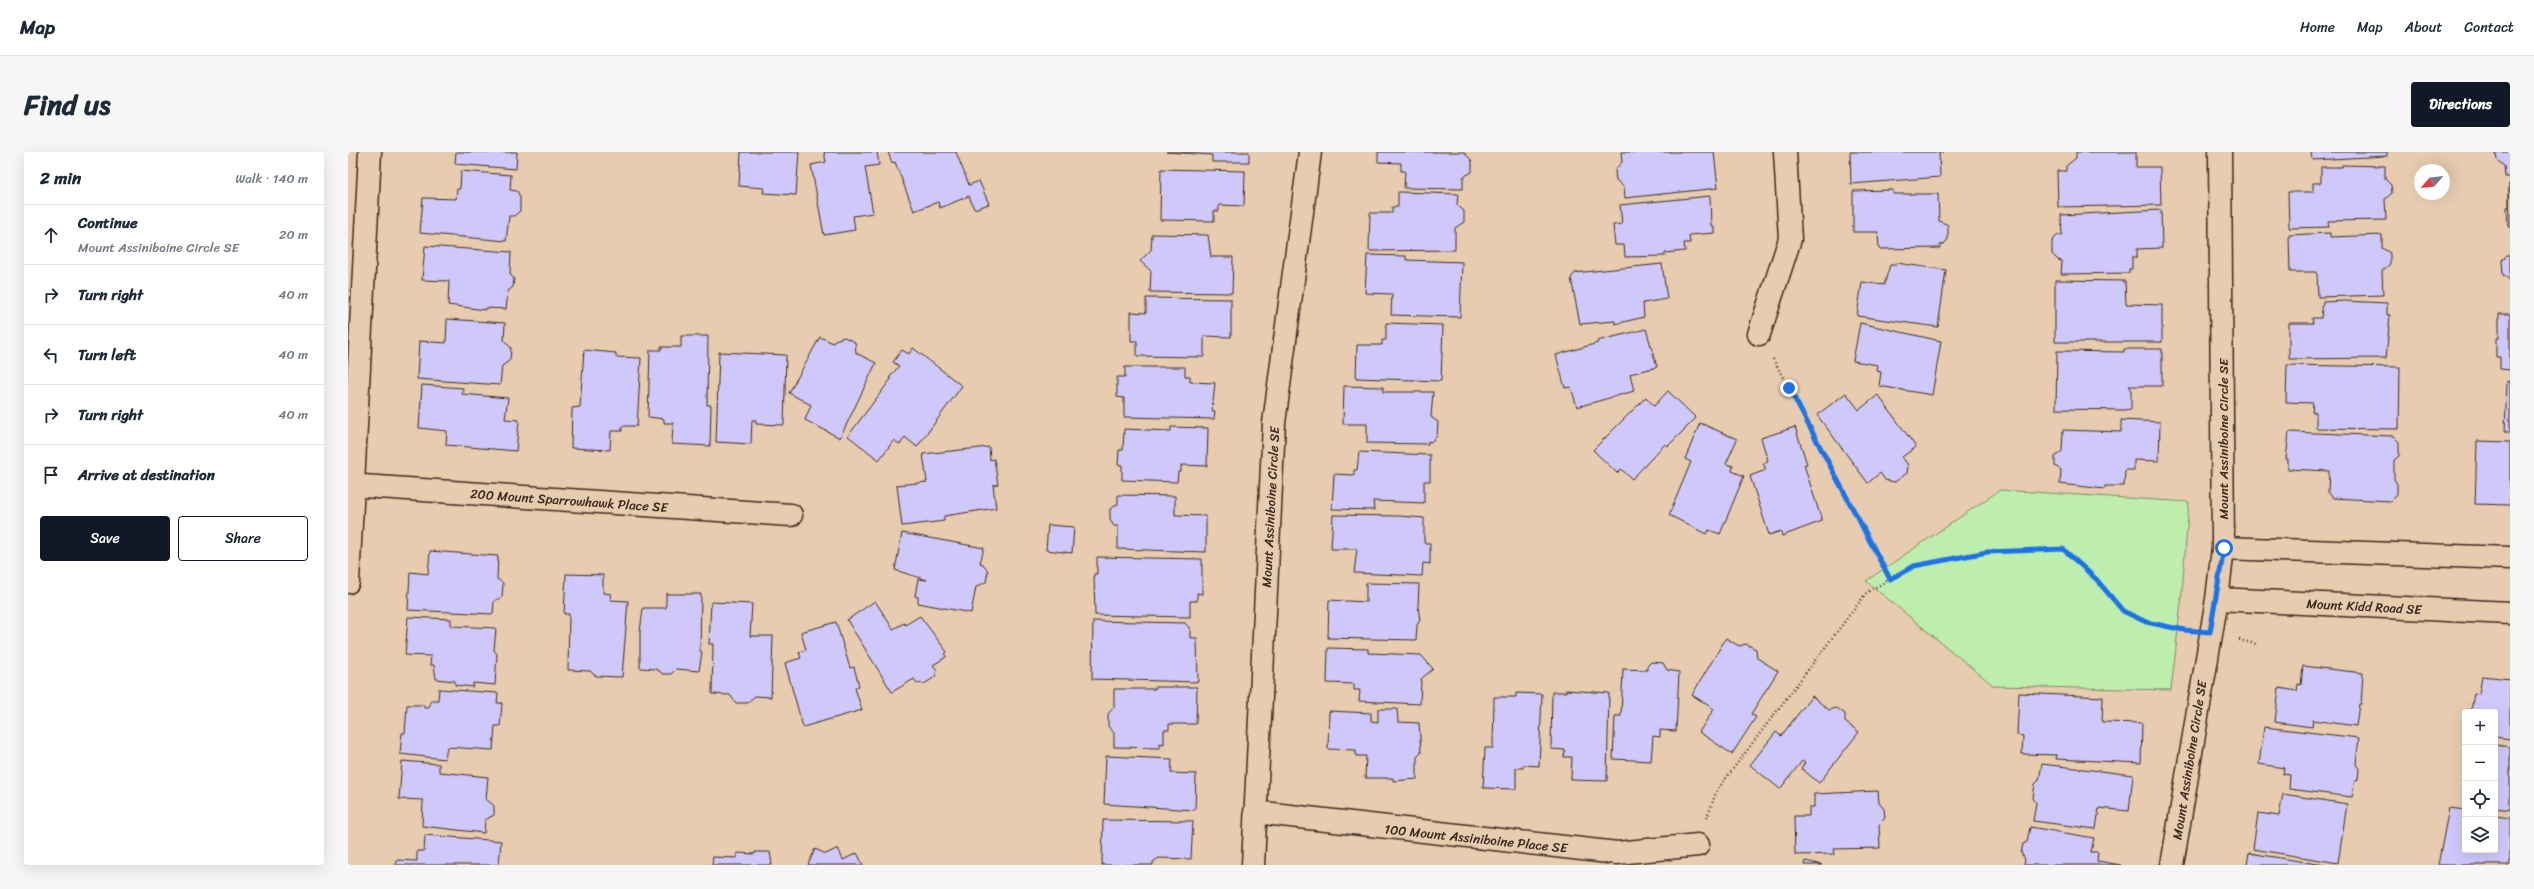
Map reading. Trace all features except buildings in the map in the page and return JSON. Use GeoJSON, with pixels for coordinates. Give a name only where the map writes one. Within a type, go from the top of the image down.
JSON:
{"type":"FeatureCollection","features":[{"type":"Feature","properties":{"kind":"street"},"geometry":{"type":"LineString","coordinates":[[348,582],[350,485],[370,152]]}},
{"type":"Feature","properties":{"kind":"street","name":"Mount Assiniboine Circle SE"},"geometry":{"type":"LineString","coordinates":[[1253,865],[1274,423],[1310,152]]}},
{"type":"Feature","properties":{"kind":"street"},"geometry":{"type":"LineString","coordinates":[[1759,334],[1790,239],[1785,152]]}},
{"type":"Feature","properties":{"kind":"street","name":"Mount Assiniboine Circle SE"},"geometry":{"type":"LineString","coordinates":[[2172,865],[2210,632],[2217,599],[2224,548],[2220,152]]}},
{"type":"Feature","properties":{"kind":"street","name":"200 Mount Sparrowhawk Place SE"},"geometry":{"type":"LineString","coordinates":[[350,485],[791,515]]}},
{"type":"Feature","properties":{"kind":"street"},"geometry":{"type":"LineString","coordinates":[[2224,548],[2510,558]]}},
{"type":"Feature","properties":{"kind":"street","name":"Mount Kidd Road SE"},"geometry":{"type":"LineString","coordinates":[[2217,599],[2510,613]]}},
{"type":"Feature","properties":{"kind":"street","name":"100 Mount Assiniboine Place SE"},"geometry":{"type":"LineString","coordinates":[[1255,812],[1617,853],[1698,846]]}},
{"type":"Feature","properties":{"kind":"path"},"geometry":{"type":"LineString","coordinates":[[1759,334],[1890,579]]}},
{"type":"Feature","properties":{"kind":"path"},"geometry":{"type":"LineString","coordinates":[[1698,846],[1717,790],[1867,592],[1914,566],[1987,552],[2063,549],[2096,579],[2123,611],[2146,622],[2184,630],[2210,632],[2256,644]]}},
{"type":"Feature","properties":{"kind":"green space"},"geometry":{"type":"Polygon","coordinates":[[[2000,490],[2189,502],[2181,603],[2171,690],[1994,686],[1866,581],[2000,490]]]}},
{"type":"Feature","properties":{"kind":"route"},"geometry":{"type":"LineString","coordinates":[[1789,388],[1890,579],[1914,566],[1987,552],[2038,548],[2063,549],[2096,579],[2123,611],[2146,622],[2184,630],[2210,632],[2217,599],[2224,548]]}}]}
